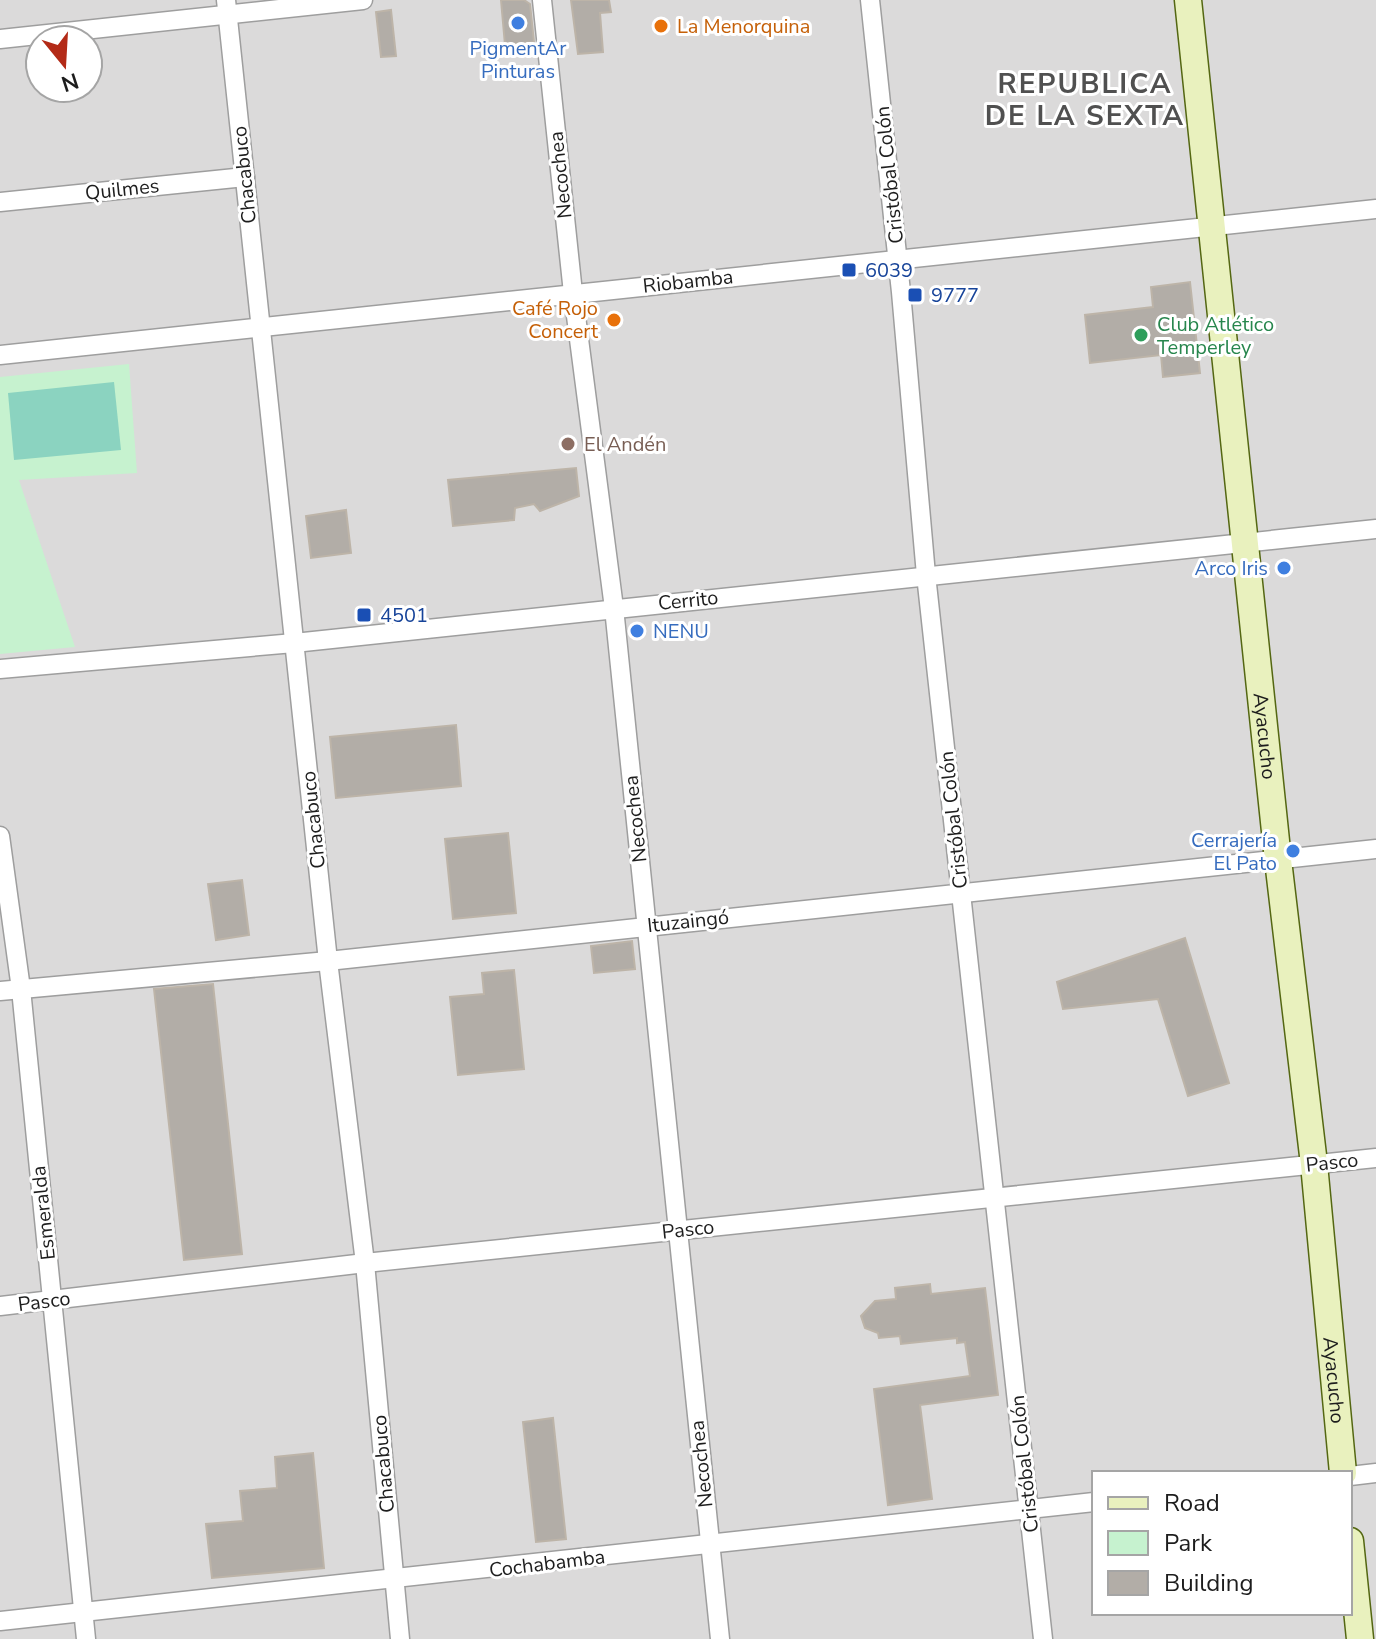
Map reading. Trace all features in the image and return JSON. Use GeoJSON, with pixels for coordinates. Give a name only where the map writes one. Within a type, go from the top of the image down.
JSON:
{"type":"FeatureCollection","features":[{"type":"Feature","properties":{"kind":"main road","name":"Ayacucho"},"geometry":{"type":"LineString","coordinates":[[1188,0],[1278,860],[1314,1164],[1343,1471]]}},
{"type":"Feature","properties":{"kind":"main road"},"geometry":{"type":"LineString","coordinates":[[1352,1561],[1360,1639]]}},
{"type":"Feature","properties":{"kind":"street"},"geometry":{"type":"LineString","coordinates":[[0,39],[227,7],[363,0]]}},
{"type":"Feature","properties":{"kind":"street","name":"Necochea"},"geometry":{"type":"LineString","coordinates":[[542,0],[573,293],[614,608],[720,1639]]}},
{"type":"Feature","properties":{"kind":"street","name":"Cristóbal Colón"},"geometry":{"type":"LineString","coordinates":[[870,0],[926,575],[1043,1639]]}},
{"type":"Feature","properties":{"kind":"street","name":"Chacabuco"},"geometry":{"type":"LineString","coordinates":[[227,7],[328,961],[365,1263],[400,1639]]}},
{"type":"Feature","properties":{"kind":"street","name":"Quilmes"},"geometry":{"type":"LineString","coordinates":[[0,202],[245,177]]}},
{"type":"Feature","properties":{"kind":"street","name":"Riobamba"},"geometry":{"type":"LineString","coordinates":[[0,355],[1376,209]]}},
{"type":"Feature","properties":{"kind":"street","name":"Cerrito"},"geometry":{"type":"LineString","coordinates":[[0,669],[294,643],[1376,529]]}},
{"type":"Feature","properties":{"kind":"street","name":"Esmeralda"},"geometry":{"type":"LineString","coordinates":[[0,836],[21,989],[86,1639]]}},
{"type":"Feature","properties":{"kind":"street","name":"Ituzaingó"},"geometry":{"type":"LineString","coordinates":[[0,991],[328,961],[1376,849]]}},
{"type":"Feature","properties":{"kind":"street","name":"Pasco"},"geometry":{"type":"LineString","coordinates":[[0,1306],[365,1263],[1376,1158]]}},
{"type":"Feature","properties":{"kind":"street"},"geometry":{"type":"LineString","coordinates":[[1352,1476],[1376,1473]]}},
{"type":"Feature","properties":{"kind":"street","name":"Cochabamba"},"geometry":{"type":"LineString","coordinates":[[0,1621],[1092,1502]]}},
{"type":"Feature","properties":{"kind":"shaded area"},"geometry":{"type":"Polygon","coordinates":[[[0,0],[1376,0],[1376,1639],[0,1639],[0,0]]]}},
{"type":"Feature","properties":{"kind":"green space"},"geometry":{"type":"Polygon","coordinates":[[[129,364],[137,473],[19,480],[75,647],[0,654],[0,377],[129,364]]]}},
{"type":"Feature","properties":{"kind":"green space"},"geometry":{"type":"Polygon","coordinates":[[[114,382],[121,450],[14,460],[8,393],[114,382]]]}},
{"type":"Feature","properties":{"kind":"building","name":"PigmentAr Pinturas"},"geometry":{"type":"Polygon","coordinates":[[[501,0],[524,0],[530,4],[534,42],[505,45],[501,0]]]}},
{"type":"Feature","properties":{"kind":"building"},"geometry":{"type":"Polygon","coordinates":[[[571,0],[609,0],[611,12],[600,13],[603,52],[578,54],[571,0]]]}},
{"type":"Feature","properties":{"kind":"building"},"geometry":{"type":"Polygon","coordinates":[[[391,10],[396,56],[381,57],[376,12],[391,10]]]}},
{"type":"Feature","properties":{"kind":"building","name":"Club Atlético Temperley"},"geometry":{"type":"Polygon","coordinates":[[[1190,282],[1200,373],[1163,377],[1161,355],[1090,363],[1085,315],[1153,307],[1151,287],[1190,282]]]}},
{"type":"Feature","properties":{"kind":"building"},"geometry":{"type":"Polygon","coordinates":[[[576,468],[579,496],[540,511],[534,504],[515,508],[514,520],[453,526],[448,480],[576,468]]]}},
{"type":"Feature","properties":{"kind":"building"},"geometry":{"type":"Polygon","coordinates":[[[346,510],[351,553],[311,558],[306,516],[346,510]]]}},
{"type":"Feature","properties":{"kind":"building"},"geometry":{"type":"Polygon","coordinates":[[[456,725],[461,786],[336,798],[330,737],[456,725]]]}},
{"type":"Feature","properties":{"kind":"building"},"geometry":{"type":"Polygon","coordinates":[[[508,833],[516,913],[453,919],[445,839],[508,833]]]}},
{"type":"Feature","properties":{"kind":"building"},"geometry":{"type":"Polygon","coordinates":[[[242,880],[249,935],[216,940],[208,884],[242,880]]]}},
{"type":"Feature","properties":{"kind":"building"},"geometry":{"type":"Polygon","coordinates":[[[1185,938],[1229,1083],[1188,1096],[1158,999],[1063,1009],[1057,982],[1185,938]]]}},
{"type":"Feature","properties":{"kind":"building"},"geometry":{"type":"Polygon","coordinates":[[[632,941],[635,969],[594,973],[591,946],[632,941]]]}},
{"type":"Feature","properties":{"kind":"building"},"geometry":{"type":"Polygon","coordinates":[[[514,970],[524,1069],[458,1075],[450,997],[484,994],[482,973],[514,970]]]}},
{"type":"Feature","properties":{"kind":"building"},"geometry":{"type":"Polygon","coordinates":[[[213,984],[242,1254],[184,1260],[154,989],[213,984]]]}},
{"type":"Feature","properties":{"kind":"building"},"geometry":{"type":"Polygon","coordinates":[[[930,1284],[931,1294],[985,1288],[998,1395],[920,1405],[932,1499],[888,1505],[874,1389],[970,1376],[965,1342],[957,1343],[957,1338],[901,1344],[900,1336],[879,1338],[878,1333],[865,1328],[861,1316],[875,1301],[896,1299],[895,1288],[930,1284]]]}},
{"type":"Feature","properties":{"kind":"building"},"geometry":{"type":"Polygon","coordinates":[[[553,1418],[566,1539],[536,1542],[523,1422],[553,1418]]]}},
{"type":"Feature","properties":{"kind":"building"},"geometry":{"type":"Polygon","coordinates":[[[313,1453],[324,1568],[212,1578],[206,1524],[243,1521],[240,1491],[277,1488],[275,1457],[313,1453]]]}},
{"type":"Feature","properties":{"kind":"place","name":"PigmentAr Pinturas"},"geometry":{"type":"Point","coordinates":[518,23]}},
{"type":"Feature","properties":{"kind":"place","name":"La Menorquina"},"geometry":{"type":"Point","coordinates":[661,26]}},
{"type":"Feature","properties":{"kind":"place","name":"6039"},"geometry":{"type":"Point","coordinates":[849,270]}},
{"type":"Feature","properties":{"kind":"place","name":"9777"},"geometry":{"type":"Point","coordinates":[915,295]}},
{"type":"Feature","properties":{"kind":"place","name":"Café Rojo Concert"},"geometry":{"type":"Point","coordinates":[614,320]}},
{"type":"Feature","properties":{"kind":"place","name":"Club Atlético Temperley"},"geometry":{"type":"Point","coordinates":[1141,335]}},
{"type":"Feature","properties":{"kind":"place","name":"El Andén"},"geometry":{"type":"Point","coordinates":[568,444]}},
{"type":"Feature","properties":{"kind":"place","name":"Arco Iris"},"geometry":{"type":"Point","coordinates":[1284,568]}},
{"type":"Feature","properties":{"kind":"place","name":"4501"},"geometry":{"type":"Point","coordinates":[364,615]}},
{"type":"Feature","properties":{"kind":"place","name":"NENU"},"geometry":{"type":"Point","coordinates":[637,631]}},
{"type":"Feature","properties":{"kind":"place","name":"Cerrajería El Pato"},"geometry":{"type":"Point","coordinates":[1293,851]}},
{"type":"Feature","properties":{"kind":"district","name":"REPUBLICA DE LA SEXTA"},"geometry":{"type":"Point","coordinates":[1085,99]}}]}
